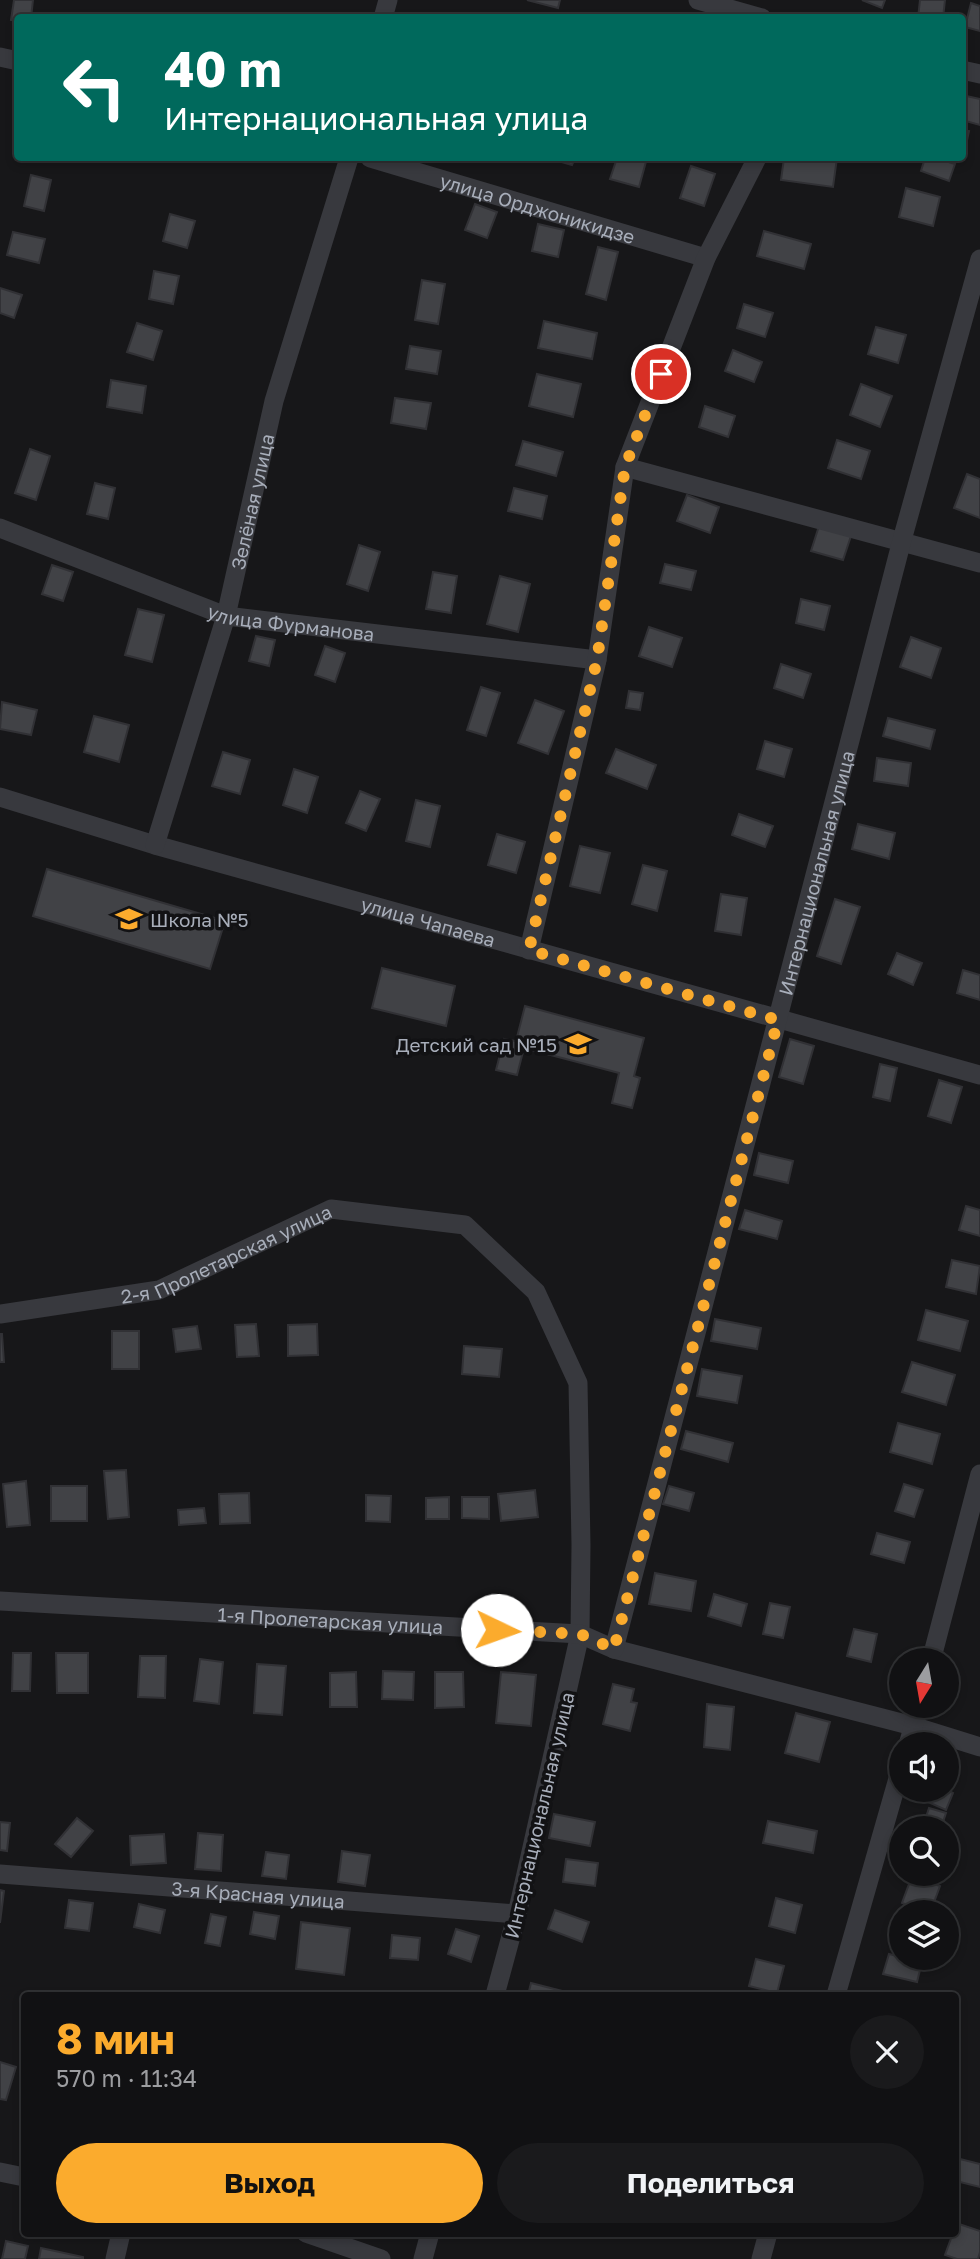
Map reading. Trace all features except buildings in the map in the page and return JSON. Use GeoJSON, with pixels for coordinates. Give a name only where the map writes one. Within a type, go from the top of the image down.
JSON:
{"type":"FeatureCollection","features":[{"type":"Feature","properties":{"kind":"street"},"geometry":{"type":"LineString","coordinates":[[698,0],[748,14]]}},
{"type":"Feature","properties":{"kind":"street","name":"Зелёная улица"},"geometry":{"type":"LineString","coordinates":[[155,845],[226,616],[274,401],[348,161]]}},
{"type":"Feature","properties":{"kind":"street","name":"улица Орджоникидзе"},"geometry":{"type":"LineString","coordinates":[[380,161],[706,257]]}},
{"type":"Feature","properties":{"kind":"street"},"geometry":{"type":"LineString","coordinates":[[529,950],[597,660],[625,467],[706,257],[755,161]]}},
{"type":"Feature","properties":{"kind":"street","name":"Интернациональная улица"},"geometry":{"type":"LineString","coordinates":[[614,1649],[902,540],[980,260]]}},
{"type":"Feature","properties":{"kind":"street"},"geometry":{"type":"LineString","coordinates":[[625,467],[980,563]]}},
{"type":"Feature","properties":{"kind":"street","name":"улица Фурманова"},"geometry":{"type":"LineString","coordinates":[[0,528],[226,616],[597,660]]}},
{"type":"Feature","properties":{"kind":"street","name":"улица Чапаева"},"geometry":{"type":"LineString","coordinates":[[0,796],[155,845],[980,1075]]}},
{"type":"Feature","properties":{"kind":"street","name":"2-я Пролетарская улица"},"geometry":{"type":"LineString","coordinates":[[0,1314],[159,1290],[331,1209],[465,1225],[536,1292],[578,1384],[580,1634]]}},
{"type":"Feature","properties":{"kind":"street"},"geometry":{"type":"LineString","coordinates":[[934,1648],[980,1474]]}},
{"type":"Feature","properties":{"kind":"street","name":"1-я Пролетарская улица"},"geometry":{"type":"LineString","coordinates":[[0,1601],[580,1634],[614,1649],[901,1732]]}},
{"type":"Feature","properties":{"kind":"street","name":"Интернациональная улица"},"geometry":{"type":"LineString","coordinates":[[496,1992],[517,1914],[580,1634]]}},
{"type":"Feature","properties":{"kind":"street","name":"1-я Пролетарская улица"},"geometry":{"type":"LineString","coordinates":[[959,1743],[980,1747]]}},
{"type":"Feature","properties":{"kind":"street"},"geometry":{"type":"LineString","coordinates":[[837,1992],[891,1802]]}},
{"type":"Feature","properties":{"kind":"street","name":"3-я Красная улица"},"geometry":{"type":"LineString","coordinates":[[0,1874],[517,1914]]}},
{"type":"Feature","properties":{"kind":"street"},"geometry":{"type":"LineString","coordinates":[[0,2172],[21,2176]]}},
{"type":"Feature","properties":{"kind":"street"},"geometry":{"type":"LineString","coordinates":[[115,2259],[120,2237]]}},
{"type":"Feature","properties":{"kind":"street"},"geometry":{"type":"LineString","coordinates":[[318,2237],[381,2259]]}},
{"type":"Feature","properties":{"kind":"street"},"geometry":{"type":"LineString","coordinates":[[423,2259],[429,2237]]}},
{"type":"Feature","properties":{"kind":"street"},"geometry":{"type":"LineString","coordinates":[[761,2259],[767,2237]]}},
{"type":"Feature","properties":{"kind":"place","name":"Школа №5"},"geometry":{"type":"Point","coordinates":[129,919]}},
{"type":"Feature","properties":{"kind":"place","name":"Детский сад №15"},"geometry":{"type":"Point","coordinates":[578,1044]}},
{"type":"Feature","properties":{"kind":"route"},"geometry":{"type":"LineString","coordinates":[[497,1630],[580,1634],[614,1649],[778,1020],[529,950],[597,660],[625,467],[661,374]]}}]}
